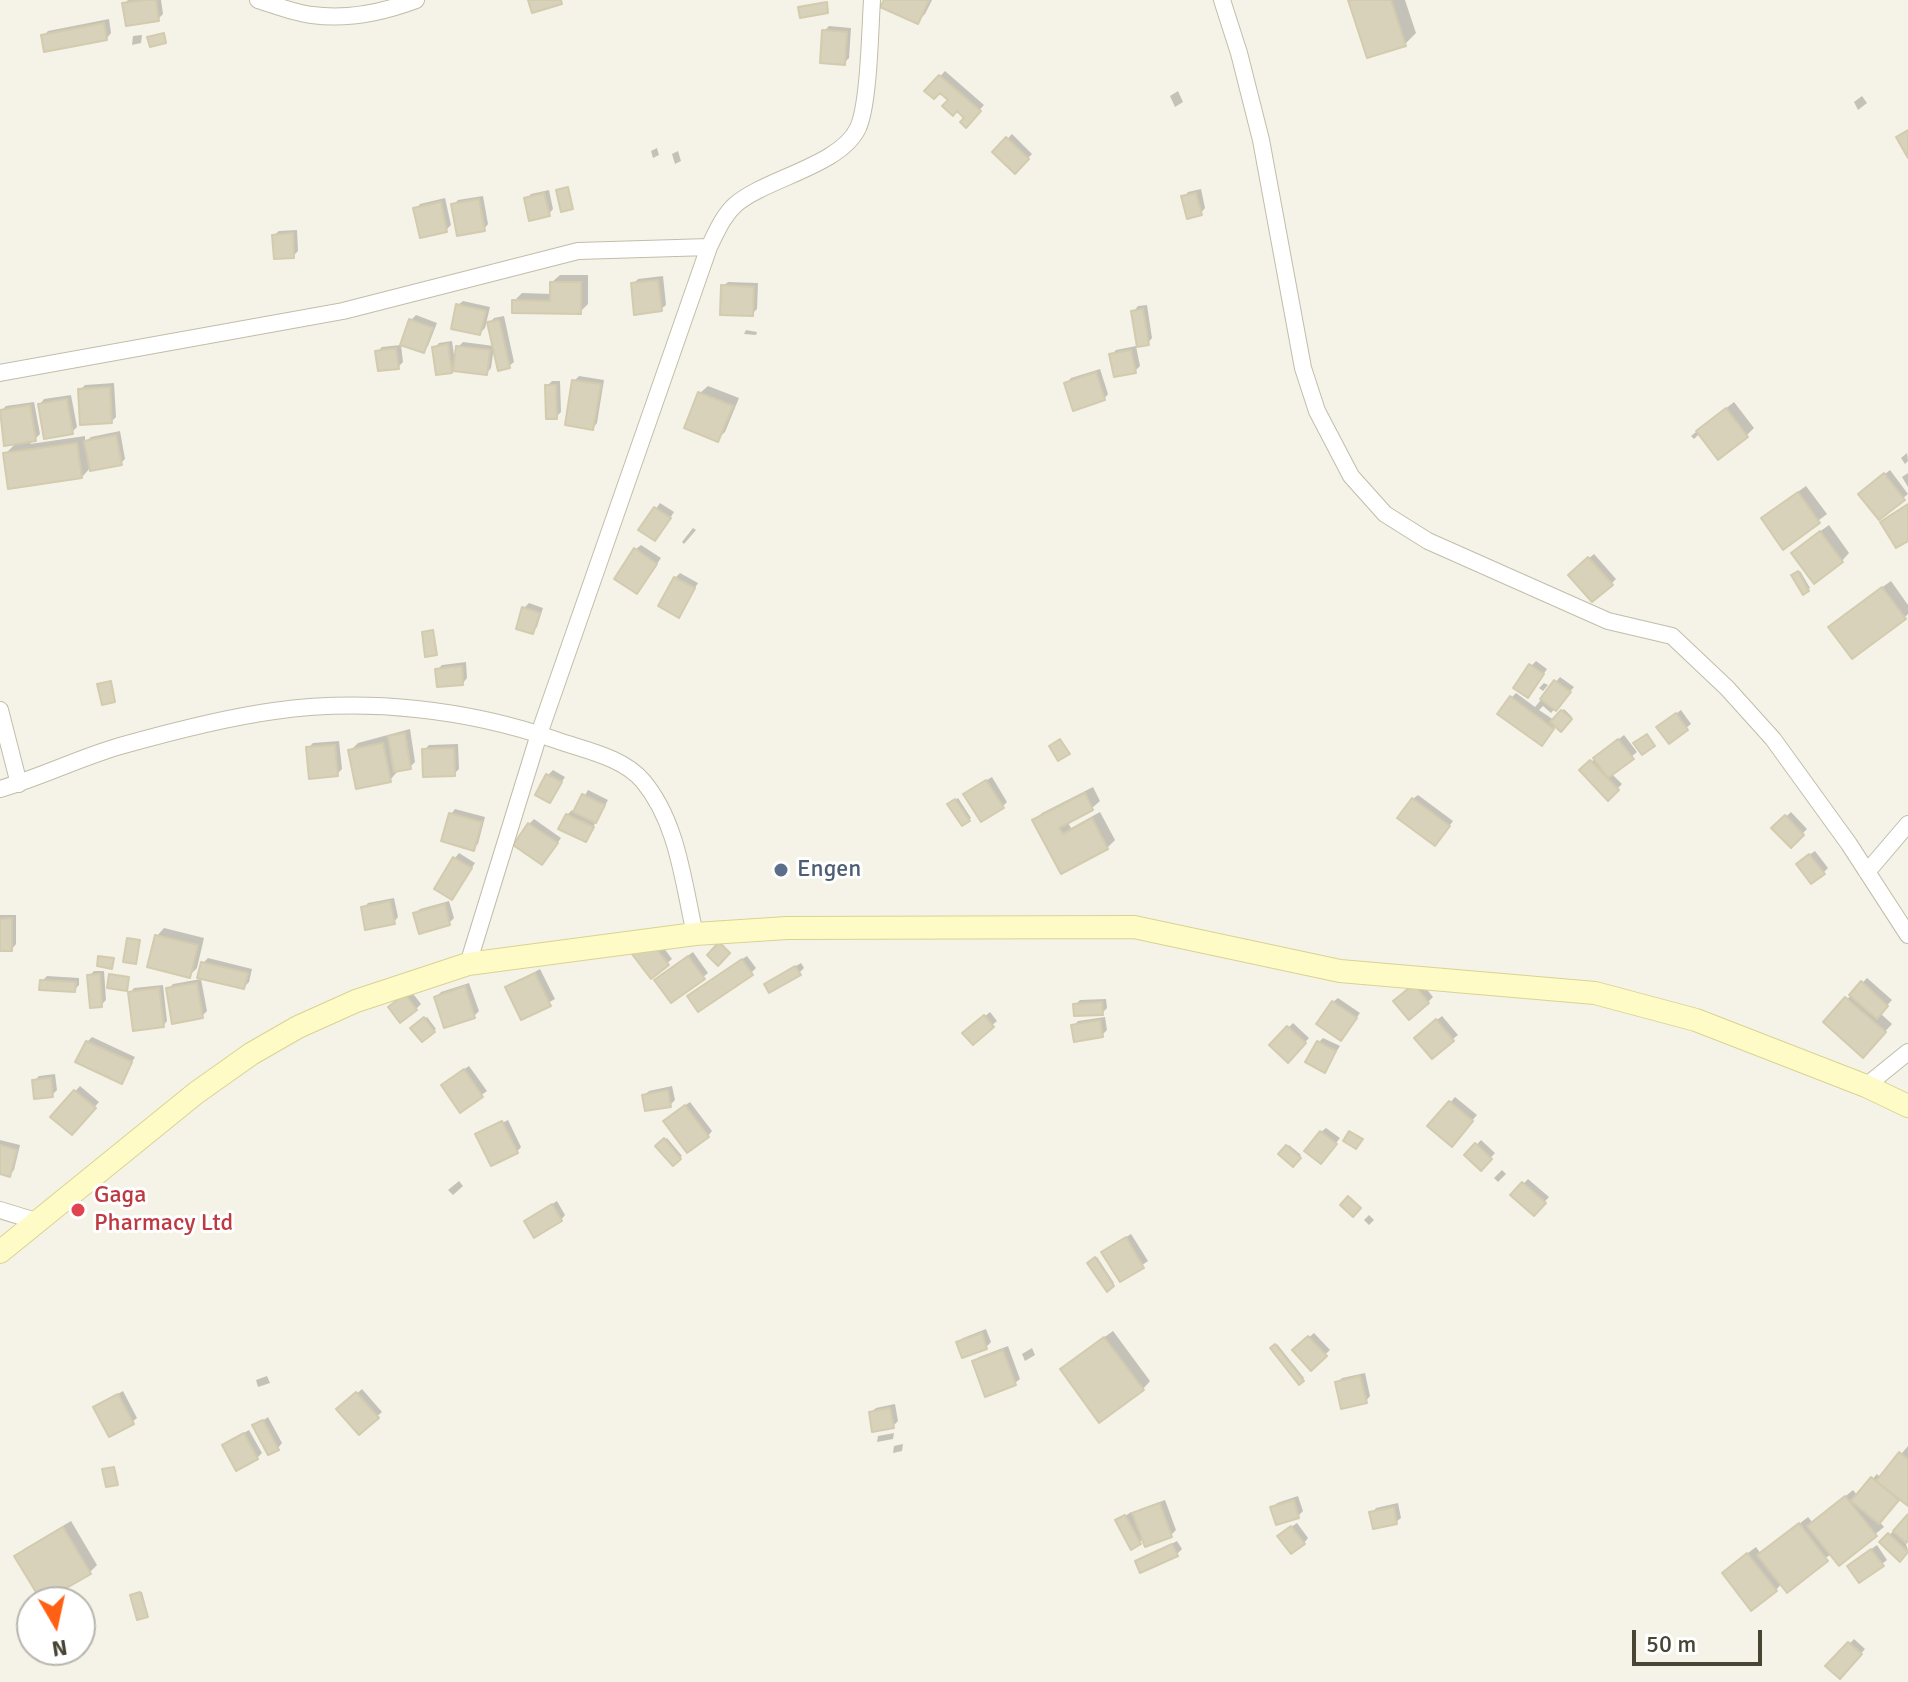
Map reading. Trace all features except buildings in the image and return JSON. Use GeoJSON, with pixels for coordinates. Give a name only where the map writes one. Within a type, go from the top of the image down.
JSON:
{"type":"FeatureCollection","features":[{"type":"Feature","properties":{"kind":"main road"},"geometry":{"type":"LineString","coordinates":[[0,1252],[196,1093],[251,1054],[298,1027],[356,1001],[468,964],[695,934],[787,928],[1134,927],[1340,971],[1595,993],[1696,1020],[1866,1086],[1908,1106]]}},
{"type":"Feature","properties":{"kind":"street"},"geometry":{"type":"LineString","coordinates":[[258,0],[310,15],[342,17],[394,8],[416,0]]}},
{"type":"Feature","properties":{"kind":"street"},"geometry":{"type":"LineString","coordinates":[[468,964],[539,734],[709,247],[733,206],[760,189],[834,153],[854,135],[860,125],[863,106],[872,0]]}},
{"type":"Feature","properties":{"kind":"street"},"geometry":{"type":"LineString","coordinates":[[1222,0],[1261,140],[1303,368],[1317,411],[1351,476],[1385,514],[1428,541],[1608,621],[1672,636],[1727,688],[1773,739],[1908,935]]}},
{"type":"Feature","properties":{"kind":"street"},"geometry":{"type":"LineString","coordinates":[[0,373],[343,311],[578,251],[709,247]]}},
{"type":"Feature","properties":{"kind":"street"},"geometry":{"type":"LineString","coordinates":[[0,789],[119,747],[274,711],[357,706],[420,710],[474,718],[539,734],[616,761],[640,777],[665,815],[695,934]]}},
{"type":"Feature","properties":{"kind":"street"},"geometry":{"type":"LineString","coordinates":[[0,710],[19,784]]}},
{"type":"Feature","properties":{"kind":"street"},"geometry":{"type":"LineString","coordinates":[[1867,872],[1908,824]]}},
{"type":"Feature","properties":{"kind":"street"},"geometry":{"type":"LineString","coordinates":[[1866,1086],[1908,1052]]}},
{"type":"Feature","properties":{"kind":"street"},"geometry":{"type":"LineString","coordinates":[[0,1210],[39,1222]]}},
{"type":"Feature","properties":{"kind":"place","name":"Engen"},"geometry":{"type":"Point","coordinates":[781,870]}},
{"type":"Feature","properties":{"kind":"place","name":"Gaga Pharmacy Ltd"},"geometry":{"type":"Point","coordinates":[78,1210]}}]}
